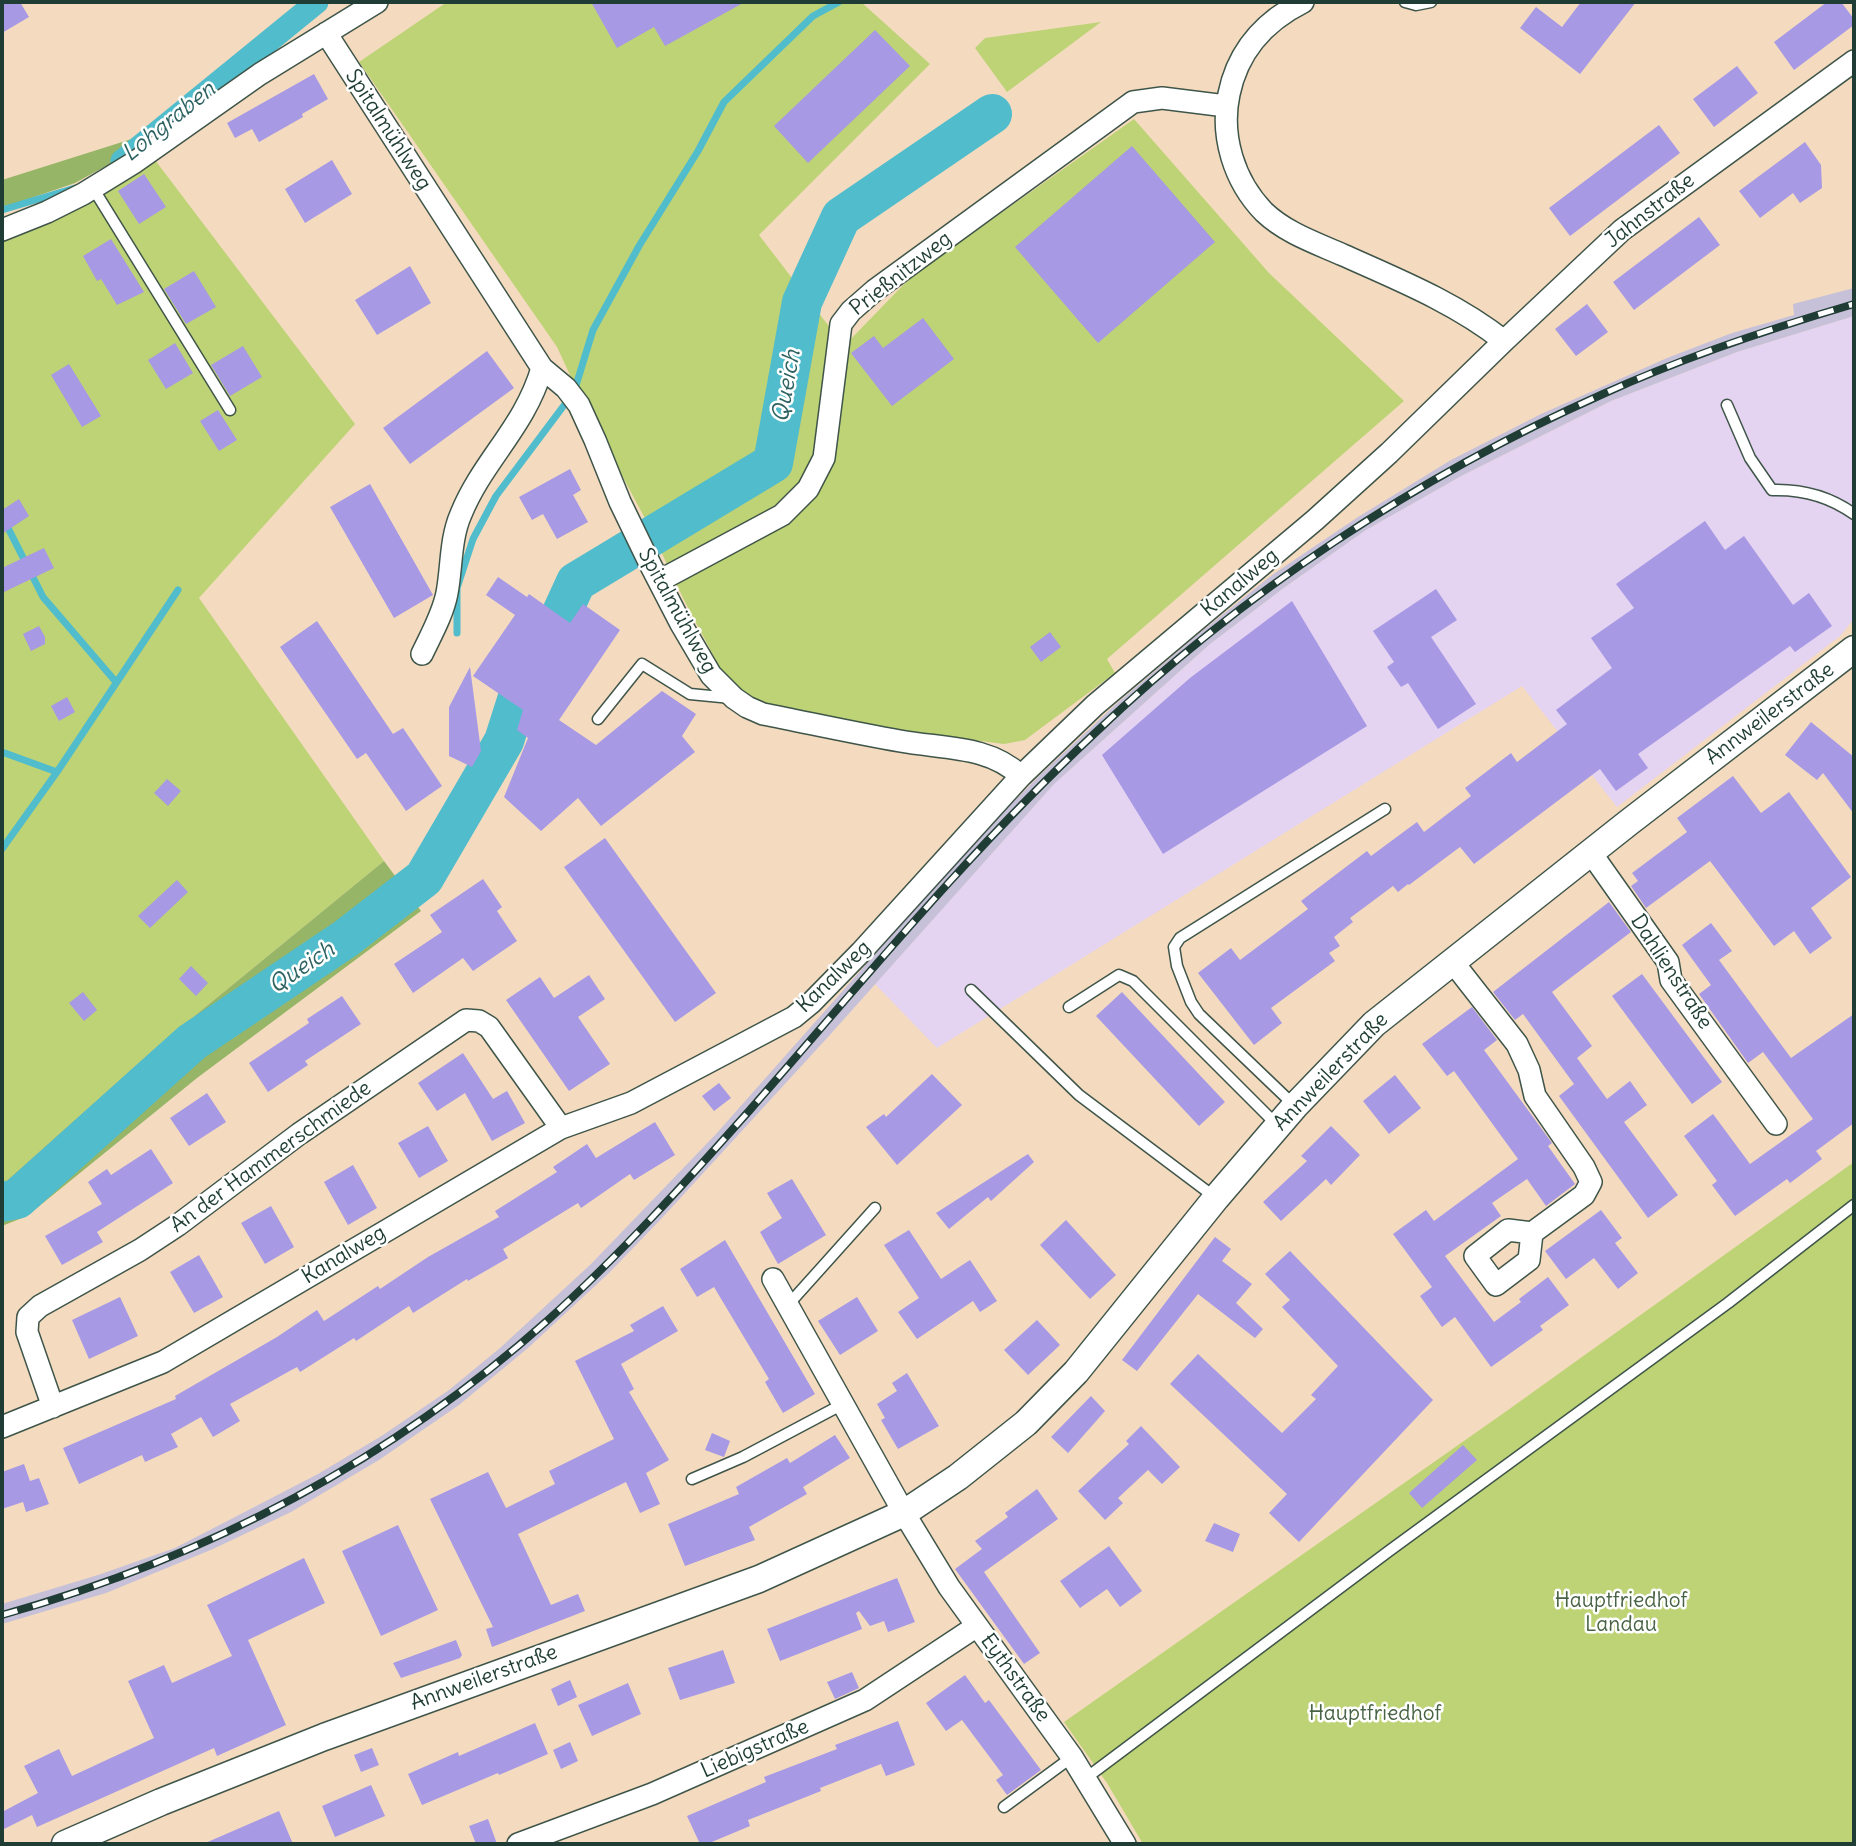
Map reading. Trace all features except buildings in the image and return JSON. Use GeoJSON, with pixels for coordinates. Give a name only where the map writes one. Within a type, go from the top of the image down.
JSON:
{"type":"FeatureCollection","features":[{"type":"Feature","properties":{"kind":"street"},"geometry":{"type":"LineString","coordinates":[[2,230],[47,212],[93,188],[165,143],[260,74],[377,2]]}},
{"type":"Feature","properties":{"kind":"street"},"geometry":{"type":"LineString","coordinates":[[1303,2],[1268,23],[1253,41],[1231,84],[1226,106],[1227,137],[1231,156],[1248,192],[1265,212],[1296,234],[1463,311],[1504,341]]}},
{"type":"Feature","properties":{"kind":"street","name":"Spitalmühlweg"},"geometry":{"type":"LineString","coordinates":[[326,33],[542,368],[566,387],[587,422],[654,573],[711,675],[734,698],[763,713],[902,742],[979,752],[1002,761],[1021,776]]}},
{"type":"Feature","properties":{"kind":"street","name":"Jahnstraße"},"geometry":{"type":"LineString","coordinates":[[1463,382],[1622,230],[1854,61]]}},
{"type":"Feature","properties":{"kind":"street","name":"Prießnitzweg"},"geometry":{"type":"LineString","coordinates":[[654,573],[782,515],[808,489],[824,458],[841,324],[851,311],[875,290],[1133,102],[1162,99],[1226,106]]}},
{"type":"Feature","properties":{"kind":"street"},"geometry":{"type":"LineString","coordinates":[[422,654],[446,596],[454,536],[460,516],[471,491],[518,424],[535,392],[542,368]]}},
{"type":"Feature","properties":{"kind":"street","name":"Kanalweg"},"geometry":{"type":"LineString","coordinates":[[2,1427],[163,1362],[561,1128],[631,1103],[794,1017],[861,952],[1021,776],[1104,697],[1315,520],[1463,382]]}},
{"type":"Feature","properties":{"kind":"street","name":"Annweilerstraße"},"geometry":{"type":"LineString","coordinates":[[82,1841],[324,1737],[759,1579],[904,1513],[958,1478],[990,1454],[1059,1391],[1097,1348],[1216,1198],[1295,1106],[1374,1024],[1591,853],[1851,661]]}},
{"type":"Feature","properties":{"kind":"street","name":"Dahlienstraße"},"geometry":{"type":"LineString","coordinates":[[1591,853],[1668,962],[1671,980],[1776,1124]]}},
{"type":"Feature","properties":{"kind":"street"},"geometry":{"type":"LineString","coordinates":[[1452,961],[1517,1044],[1529,1070],[1535,1096],[1584,1167],[1591,1182],[1584,1195],[1532,1233]]}},
{"type":"Feature","properties":{"kind":"street","name":"An der Hammerschmiede"},"geometry":{"type":"LineString","coordinates":[[53,1407],[27,1332],[28,1317],[40,1306],[140,1250],[178,1225],[299,1134],[466,1020],[479,1021],[489,1027],[561,1128]]}},
{"type":"Feature","properties":{"kind":"street"},"geometry":{"type":"LineString","coordinates":[[773,1279],[904,1513]]}},
{"type":"Feature","properties":{"kind":"street","name":"Eythstraße"},"geometry":{"type":"LineString","coordinates":[[904,1513],[949,1587],[1005,1661],[1086,1777],[1125,1844]]}},
{"type":"Feature","properties":{"kind":"street","name":"Liebigstraße"},"geometry":{"type":"LineString","coordinates":[[518,1844],[652,1794],[865,1700],[977,1626]]}},
{"type":"Feature","properties":{"kind":"lane"},"geometry":{"type":"LineString","coordinates":[[1405,2],[1416,5],[1431,2]]}},
{"type":"Feature","properties":{"kind":"lane"},"geometry":{"type":"LineString","coordinates":[[93,188],[230,410]]}},
{"type":"Feature","properties":{"kind":"lane"},"geometry":{"type":"LineString","coordinates":[[1727,405],[1750,458],[1772,491],[1809,493],[1826,498],[1854,514]]}},
{"type":"Feature","properties":{"kind":"lane"},"geometry":{"type":"LineString","coordinates":[[598,719],[642,664],[690,694],[734,698]]}},
{"type":"Feature","properties":{"kind":"lane"},"geometry":{"type":"LineString","coordinates":[[1295,1106],[1199,1014],[1186,991],[1177,966],[1174,947],[1180,938],[1385,809]]}},
{"type":"Feature","properties":{"kind":"lane"},"geometry":{"type":"LineString","coordinates":[[1069,1007],[1119,975],[1133,981],[1278,1126]]}},
{"type":"Feature","properties":{"kind":"lane"},"geometry":{"type":"LineString","coordinates":[[971,990],[1079,1095],[1216,1198]]}},
{"type":"Feature","properties":{"kind":"lane"},"geometry":{"type":"LineString","coordinates":[[1086,1777],[1400,1542],[1728,1303],[1854,1205]]}},
{"type":"Feature","properties":{"kind":"lane"},"geometry":{"type":"LineString","coordinates":[[788,1305],[875,1208]]}},
{"type":"Feature","properties":{"kind":"lane"},"geometry":{"type":"LineString","coordinates":[[692,1479],[743,1457],[843,1404]]}},
{"type":"Feature","properties":{"kind":"lane"},"geometry":{"type":"LineString","coordinates":[[1004,1807],[1072,1757]]}},
{"type":"Feature","properties":{"kind":"shaded area"},"geometry":{"type":"Polygon","coordinates":[[[1854,288],[1854,316],[1737,352],[1611,401],[1463,475],[1366,530],[1285,587],[1210,644],[1054,784],[662,1218],[609,1273],[528,1348],[459,1405],[379,1460],[291,1512],[213,1549],[106,1593],[2,1624],[2,1604],[175,1548],[318,1474],[383,1435],[449,1390],[500,1348],[591,1264],[716,1134],[977,839],[1039,776],[1115,705],[1272,575],[1358,517],[1451,460],[1541,414],[1667,358],[1732,333],[1794,315],[1793,304],[1854,288]]]}},
{"type":"Feature","properties":{"kind":"shaded area"},"geometry":{"type":"Polygon","coordinates":[[[1854,316],[1854,619],[1840,636],[1617,807],[1522,686],[937,1048],[875,984],[1054,784],[1210,644],[1366,530],[1463,475],[1611,401],[1737,352],[1854,316]]]}},
{"type":"Feature","properties":{"kind":"green space"},"geometry":{"type":"Polygon","coordinates":[[[447,2],[861,2],[930,64],[759,235],[844,346],[912,276],[1134,119],[1269,273],[1404,401],[1107,659],[1115,673],[1025,740],[1004,744],[818,720],[749,704],[722,672],[648,524],[582,401],[557,347],[359,62],[447,2]]]}},
{"type":"Feature","properties":{"kind":"green space"},"geometry":{"type":"Polygon","coordinates":[[[1101,22],[1007,92],[975,48],[985,38],[1101,22]]]}},
{"type":"Feature","properties":{"kind":"green space"},"geometry":{"type":"Polygon","coordinates":[[[138,137],[144,145],[75,183],[2,208],[2,180],[138,137]]]}},
{"type":"Feature","properties":{"kind":"green space"},"geometry":{"type":"Polygon","coordinates":[[[155,160],[355,424],[199,598],[384,861],[159,1045],[2,1185],[2,238],[155,160]]]}},
{"type":"Feature","properties":{"kind":"green space"},"geometry":{"type":"Polygon","coordinates":[[[384,861],[421,911],[197,1078],[27,1216],[2,1226],[2,1185],[159,1045],[384,861]]]}},
{"type":"Feature","properties":{"kind":"green space","name":"Hauptfriedhof Landau"},"geometry":{"type":"Polygon","coordinates":[[[1854,1162],[1854,1844],[1143,1844],[1107,1783],[1064,1722],[1508,1410],[1854,1162]]]}},
{"type":"Feature","properties":{"kind":"waterway","name":"Lohgraben"},"geometry":{"type":"LineString","coordinates":[[122,161],[317,2]]}},
{"type":"Feature","properties":{"kind":"waterway"},"geometry":{"type":"LineString","coordinates":[[457,633],[457,588],[473,539],[496,496],[574,392],[593,330],[724,102],[813,16],[839,2]]}},
{"type":"Feature","properties":{"kind":"waterway","name":"Queich"},"geometry":{"type":"LineString","coordinates":[[554,630],[576,582],[773,463],[802,302],[841,217],[992,114]]}},
{"type":"Feature","properties":{"kind":"waterway","name":"Lohgraben"},"geometry":{"type":"LineString","coordinates":[[2,210],[75,188]]}},
{"type":"Feature","properties":{"kind":"waterway"},"geometry":{"type":"LineString","coordinates":[[2,516],[43,597],[116,682]]}},
{"type":"Feature","properties":{"kind":"waterway"},"geometry":{"type":"LineString","coordinates":[[2,752],[57,772],[178,590]]}},
{"type":"Feature","properties":{"kind":"waterway","name":"Queich"},"geometry":{"type":"LineString","coordinates":[[2,1202],[17,1199],[192,1042],[345,939],[424,878],[504,741],[526,672]]}},
{"type":"Feature","properties":{"kind":"waterway"},"geometry":{"type":"LineString","coordinates":[[2,849],[57,772]]}},
{"type":"Feature","properties":{"kind":"railway"},"geometry":{"type":"LineString","coordinates":[[2,1615],[151,1565],[292,1499],[425,1418],[488,1371],[575,1295],[652,1218],[917,918],[1048,778],[1151,682],[1271,586],[1399,501],[1465,462],[1534,427],[1603,394],[1696,356],[1854,304]]}},
{"type":"Feature","properties":{"kind":"park label","name":"Hauptfriedhof"},"geometry":{"type":"Point","coordinates":[1375,1714]}}]}
